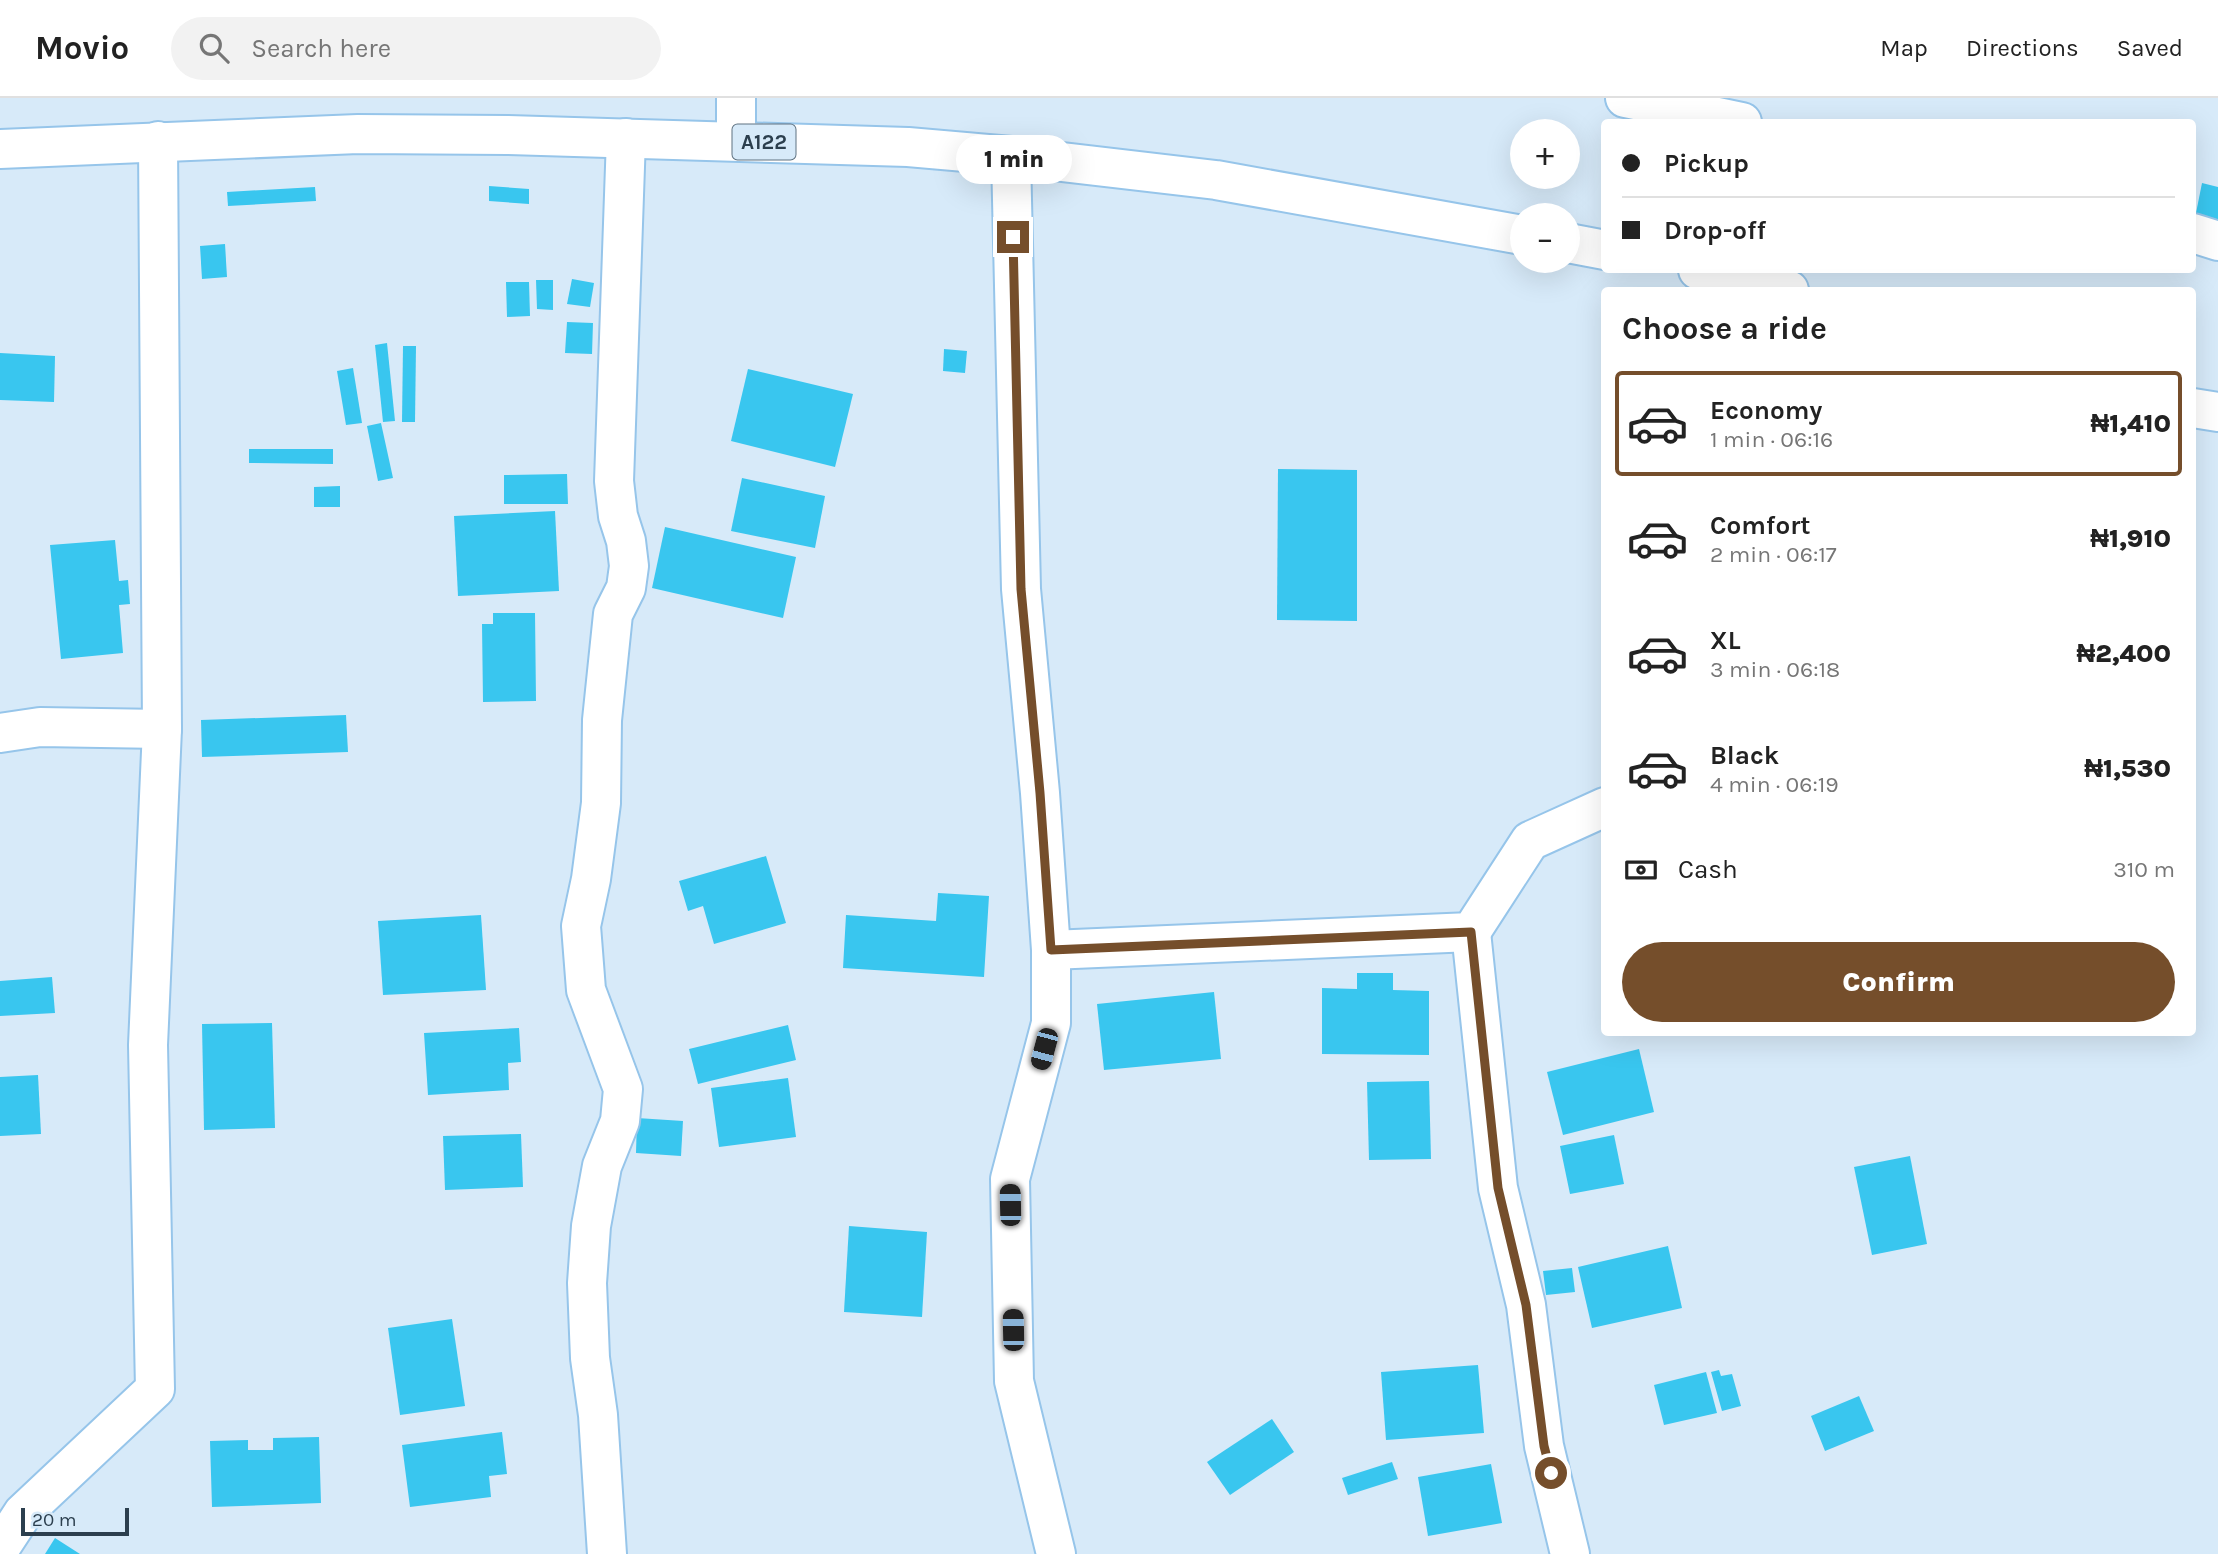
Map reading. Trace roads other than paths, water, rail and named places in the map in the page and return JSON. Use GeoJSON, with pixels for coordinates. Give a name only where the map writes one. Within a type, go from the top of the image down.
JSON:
{"type":"FeatureCollection","features":[{"type":"Feature","properties":{"kind":"main road"},"geometry":{"type":"LineString","coordinates":[[736,98],[736,141]]}},
{"type":"Feature","properties":{"kind":"main road"},"geometry":{"type":"LineString","coordinates":[[1625,98],[1727,119]]}},
{"type":"Feature","properties":{"kind":"main road","name":"A122"},"geometry":{"type":"LineString","coordinates":[[0,149],[358,134],[508,135],[908,147],[1216,180],[1510,233]]}},
{"type":"Feature","properties":{"kind":"main road"},"geometry":{"type":"LineString","coordinates":[[607,1554],[598,1415],[590,1358],[587,1283],[591,1226],[602,1166],[620,1121],[623,1088],[586,990],[581,926],[592,878],[601,803],[602,720],[613,614],[626,588],[629,566],[626,541],[618,516],[614,481],[626,138]]}},
{"type":"Feature","properties":{"kind":"main road"},"geometry":{"type":"LineString","coordinates":[[0,1548],[23,1513],[155,1389],[148,1045],[162,729],[158,141]]}},
{"type":"Feature","properties":{"kind":"main road"},"geometry":{"type":"LineString","coordinates":[[1011,156],[1021,589],[1051,950],[1051,1023],[1010,1179],[1014,1381],[1056,1554]]}},
{"type":"Feature","properties":{"kind":"main road"},"geometry":{"type":"LineString","coordinates":[[2196,234],[2218,241]]}},
{"type":"Feature","properties":{"kind":"main road"},"geometry":{"type":"LineString","coordinates":[[1580,245],[1601,249]]}},
{"type":"Feature","properties":{"kind":"main road"},"geometry":{"type":"LineString","coordinates":[[1712,273],[1775,287]]}},
{"type":"Feature","properties":{"kind":"main road"},"geometry":{"type":"LineString","coordinates":[[2196,408],[2218,412]]}},
{"type":"Feature","properties":{"kind":"main road"},"geometry":{"type":"LineString","coordinates":[[0,733],[40,727],[162,729]]}},
{"type":"Feature","properties":{"kind":"main road"},"geometry":{"type":"LineString","coordinates":[[1570,1554],[1544,1446],[1526,1305],[1498,1188],[1471,932],[1530,841],[1601,809]]}},
{"type":"Feature","properties":{"kind":"main road"},"geometry":{"type":"LineString","coordinates":[[1051,950],[1471,932]]}}]}
